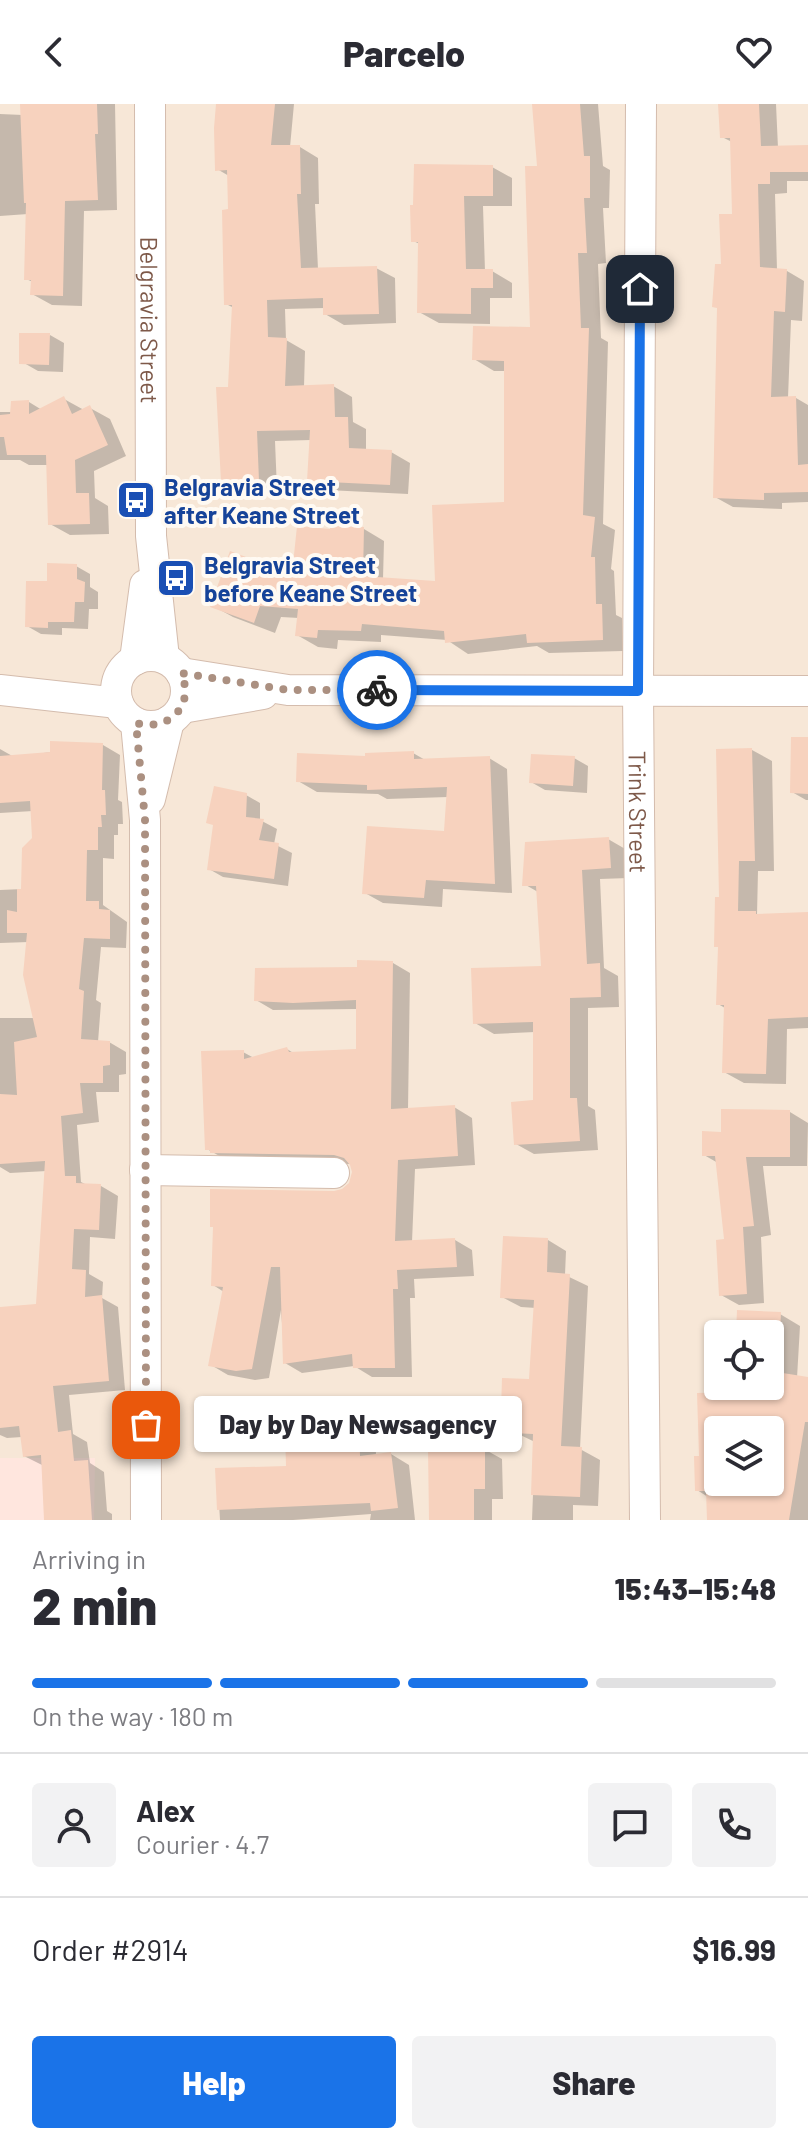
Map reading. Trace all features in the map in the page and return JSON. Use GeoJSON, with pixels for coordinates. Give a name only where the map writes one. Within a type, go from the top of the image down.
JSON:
{"type":"FeatureCollection","features":[{"type":"Feature","properties":{"kind":"street","name":"Belgravia Street"},"geometry":{"type":"LineString","coordinates":[[146,1520],[142,682],[151,536],[150,104]]}},
{"type":"Feature","properties":{"kind":"street","name":"Trink Street"},"geometry":{"type":"LineString","coordinates":[[641,104],[638,691],[645,1520]]}},
{"type":"Feature","properties":{"kind":"street","name":"Belgravia Street"},"geometry":{"type":"LineString","coordinates":[[142,682],[186,690],[145,820]]}},
{"type":"Feature","properties":{"kind":"street"},"geometry":{"type":"LineString","coordinates":[[142,682],[153,726],[176,714],[288,690]]}},
{"type":"Feature","properties":{"kind":"street"},"geometry":{"type":"LineString","coordinates":[[2,690],[142,682],[288,690],[808,691]]}},
{"type":"Feature","properties":{"kind":"street"},"geometry":{"type":"LineString","coordinates":[[145,1170],[334,1173]]}},
{"type":"Feature","properties":{"kind":"shaded area"},"geometry":{"type":"Polygon","coordinates":[[[0,104],[808,104],[808,1520],[0,1520],[0,104]]]}},
{"type":"Feature","properties":{"kind":"shaded area"},"geometry":{"type":"Polygon","coordinates":[[[0,1458],[95,1458],[94,1520],[0,1520],[0,1458]]]}},
{"type":"Feature","properties":{"kind":"building"},"geometry":{"type":"Polygon","coordinates":[[[20,104],[97,104],[98,200],[65,201],[63,296],[30,295],[31,280],[24,280],[26,203],[20,104]]]}},
{"type":"Feature","properties":{"kind":"building"},"geometry":{"type":"Polygon","coordinates":[[[216,104],[275,104],[271,145],[300,145],[301,194],[297,194],[301,268],[377,266],[379,314],[323,315],[323,298],[267,300],[268,337],[287,338],[285,386],[334,384],[335,417],[348,417],[349,448],[392,450],[390,485],[307,481],[310,430],[257,431],[259,481],[221,482],[216,387],[228,387],[232,305],[224,305],[222,210],[228,209],[227,170],[215,171],[216,104]]]}},
{"type":"Feature","properties":{"kind":"building"},"geometry":{"type":"Polygon","coordinates":[[[532,104],[580,104],[584,156],[590,156],[590,198],[584,198],[587,253],[578,253],[581,328],[589,328],[583,515],[595,517],[591,557],[595,557],[596,604],[602,604],[603,640],[527,643],[526,634],[445,643],[444,631],[362,624],[361,631],[318,630],[317,638],[295,636],[298,609],[260,606],[254,623],[210,607],[230,551],[292,574],[297,526],[330,529],[330,526],[364,527],[363,576],[435,581],[432,505],[504,502],[504,361],[472,360],[473,326],[530,327],[525,166],[537,166],[532,104]]]}},
{"type":"Feature","properties":{"kind":"building"},"geometry":{"type":"Polygon","coordinates":[[[718,104],[759,104],[761,146],[808,145],[808,172],[770,172],[770,184],[758,184],[760,267],[787,269],[785,312],[774,311],[771,397],[796,396],[798,465],[808,464],[808,492],[764,493],[764,500],[713,498],[717,308],[712,307],[715,264],[721,264],[719,214],[732,214],[730,138],[720,138],[718,104]]]}},
{"type":"Feature","properties":{"kind":"building"},"geometry":{"type":"Polygon","coordinates":[[[414,164],[493,165],[493,196],[464,196],[466,269],[493,269],[493,288],[471,288],[471,314],[417,313],[418,242],[411,242],[410,205],[413,205],[414,164]]]}},
{"type":"Feature","properties":{"kind":"building"},"geometry":{"type":"Polygon","coordinates":[[[19,333],[50,333],[49,365],[19,364],[19,333]]]}},
{"type":"Feature","properties":{"kind":"building"},"geometry":{"type":"Polygon","coordinates":[[[64,396],[72,414],[90,405],[108,445],[75,460],[76,493],[89,493],[90,524],[48,525],[46,455],[7,455],[4,437],[0,437],[0,415],[10,414],[11,401],[29,400],[29,414],[64,396]]]}},
{"type":"Feature","properties":{"kind":"building"},"geometry":{"type":"Polygon","coordinates":[[[47,563],[77,564],[77,579],[85,582],[84,602],[75,602],[74,622],[48,622],[48,628],[25,627],[26,581],[47,581],[47,563]]]}},
{"type":"Feature","properties":{"kind":"building"},"geometry":{"type":"Polygon","coordinates":[[[791,737],[808,737],[808,794],[790,793],[791,737]]]}},
{"type":"Feature","properties":{"kind":"building"},"geometry":{"type":"Polygon","coordinates":[[[50,741],[103,743],[102,790],[105,790],[106,815],[101,815],[102,827],[98,827],[98,850],[87,850],[86,901],[99,901],[99,909],[110,910],[110,939],[84,938],[79,989],[84,991],[81,1039],[110,1041],[110,1065],[103,1066],[103,1083],[80,1083],[83,1113],[61,1116],[65,1176],[76,1176],[76,1183],[101,1184],[99,1230],[74,1229],[72,1269],[86,1270],[85,1297],[102,1295],[109,1381],[53,1386],[58,1432],[71,1430],[74,1461],[88,1460],[92,1520],[44,1520],[41,1455],[23,1457],[19,1426],[0,1428],[0,1307],[36,1304],[45,1161],[0,1164],[0,1094],[17,1095],[14,1042],[37,1037],[23,975],[27,933],[7,933],[7,910],[17,912],[22,848],[32,838],[30,801],[0,803],[0,756],[50,752],[50,741]]]}},
{"type":"Feature","properties":{"kind":"building"},"geometry":{"type":"Polygon","coordinates":[[[752,748],[755,861],[739,861],[738,911],[756,911],[756,914],[808,912],[808,1017],[768,1019],[766,1074],[722,1073],[724,1005],[716,1005],[718,947],[714,947],[715,897],[719,897],[716,749],[752,748]]]}},
{"type":"Feature","properties":{"kind":"building"},"geometry":{"type":"Polygon","coordinates":[[[414,751],[414,759],[490,756],[495,884],[426,880],[424,898],[362,894],[367,826],[444,831],[447,787],[367,790],[367,785],[296,782],[297,753],[365,756],[365,753],[414,751]]]}},
{"type":"Feature","properties":{"kind":"building"},"geometry":{"type":"Polygon","coordinates":[[[531,754],[575,756],[573,786],[529,783],[531,754]]]}},
{"type":"Feature","properties":{"kind":"building"},"geometry":{"type":"Polygon","coordinates":[[[214,786],[247,793],[246,817],[264,819],[259,840],[279,843],[274,879],[207,870],[213,825],[206,823],[214,786]]]}},
{"type":"Feature","properties":{"kind":"building"},"geometry":{"type":"Polygon","coordinates":[[[609,837],[611,868],[582,870],[587,964],[600,963],[601,997],[570,998],[570,1098],[577,1098],[580,1141],[514,1145],[511,1102],[533,1100],[533,1022],[473,1024],[471,968],[541,966],[536,886],[522,886],[525,842],[609,837]]]}},
{"type":"Feature","properties":{"kind":"building"},"geometry":{"type":"Polygon","coordinates":[[[357,960],[393,961],[391,1109],[455,1105],[458,1156],[398,1160],[395,1241],[455,1238],[457,1267],[397,1270],[398,1289],[393,1289],[395,1368],[353,1368],[352,1354],[283,1364],[280,1267],[271,1267],[252,1369],[236,1371],[208,1366],[223,1287],[211,1286],[213,1227],[210,1227],[210,1189],[334,1191],[349,1183],[352,1172],[344,1158],[334,1155],[210,1153],[210,1150],[205,1150],[201,1051],[244,1050],[244,1059],[287,1047],[289,1052],[356,1049],[356,1000],[254,1001],[255,968],[357,967],[357,960]]]}},
{"type":"Feature","properties":{"kind":"building"},"geometry":{"type":"Polygon","coordinates":[[[721,1109],[790,1110],[790,1157],[746,1157],[754,1226],[743,1227],[747,1294],[719,1296],[716,1240],[724,1239],[715,1156],[702,1156],[702,1131],[721,1132],[721,1109]]]}},
{"type":"Feature","properties":{"kind":"building"},"geometry":{"type":"Polygon","coordinates":[[[503,1236],[548,1238],[547,1272],[570,1274],[561,1446],[582,1447],[580,1497],[531,1495],[533,1434],[512,1433],[512,1410],[501,1410],[502,1378],[529,1379],[534,1300],[500,1298],[503,1236]]]}},
{"type":"Feature","properties":{"kind":"building"},"geometry":{"type":"Polygon","coordinates":[[[737,1310],[781,1312],[781,1320],[737,1320],[737,1310]]]}},
{"type":"Feature","properties":{"kind":"building"},"geometry":{"type":"Polygon","coordinates":[[[784,1373],[808,1377],[808,1422],[805,1422],[789,1520],[707,1520],[706,1496],[784,1496],[784,1416],[704,1416],[704,1491],[695,1491],[694,1456],[699,1456],[697,1393],[704,1393],[704,1400],[784,1400],[784,1373]]]}},
{"type":"Feature","properties":{"kind":"building"},"geometry":{"type":"Polygon","coordinates":[[[358,1396],[360,1456],[391,1452],[398,1508],[371,1511],[370,1503],[217,1510],[215,1468],[286,1466],[284,1397],[358,1396]]]}},
{"type":"Feature","properties":{"kind":"building"},"geometry":{"type":"Polygon","coordinates":[[[485,1447],[485,1489],[474,1489],[474,1520],[429,1520],[428,1448],[485,1447]]]}},
{"type":"Feature","properties":{"kind":"way so far"},"geometry":{"type":"LineString","coordinates":[[146,1425],[145,820],[136,723],[153,726],[177,715],[186,690],[181,673],[288,690],[377,690]]}},
{"type":"Feature","properties":{"kind":"place","name":"Belgravia Street after Keane Street"},"geometry":{"type":"Point","coordinates":[136,500]}},
{"type":"Feature","properties":{"kind":"place","name":"Belgravia Street before Keane Street"},"geometry":{"type":"Point","coordinates":[176,578]}},
{"type":"Feature","properties":{"kind":"place","name":"Day by Day Newsagency"},"geometry":{"type":"Point","coordinates":[146,1425]}},
{"type":"Feature","properties":{"kind":"route"},"geometry":{"type":"LineString","coordinates":[[377,690],[638,691],[640,289]]}}]}
